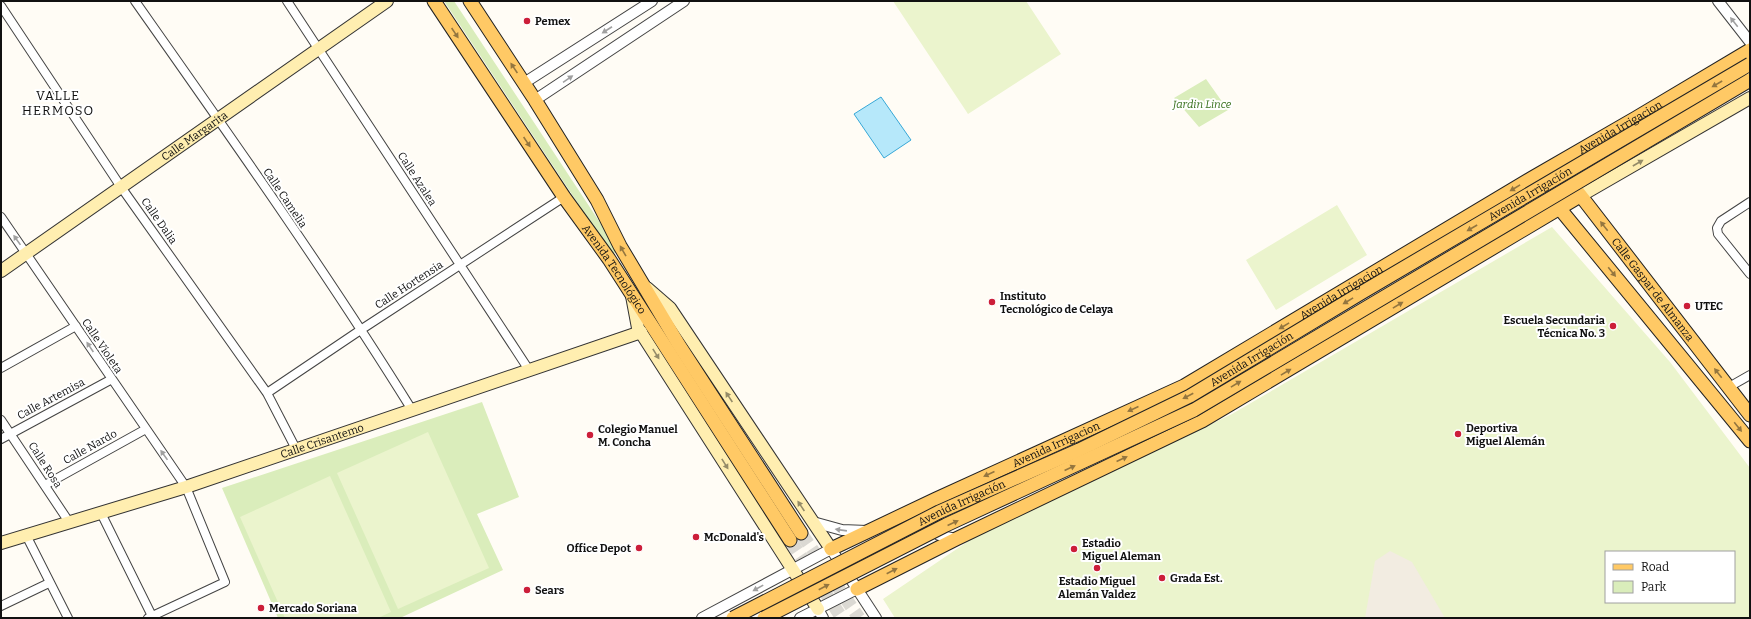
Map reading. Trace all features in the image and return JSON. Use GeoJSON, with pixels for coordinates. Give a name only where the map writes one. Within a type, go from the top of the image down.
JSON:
{"type":"FeatureCollection","features":[{"type":"Feature","properties":{"kind":"main road","name":"Calle Margarita"},"geometry":{"type":"LineString","coordinates":[[1,271],[387,1]]}},
{"type":"Feature","properties":{"kind":"main road","name":"Avenida Tecnológico"},"geometry":{"type":"LineString","coordinates":[[434,1],[564,197],[609,258],[795,536],[620,246],[597,200],[535,100],[470,1]]}},
{"type":"Feature","properties":{"kind":"main road","name":"Avenida Irrigacion"},"geometry":{"type":"LineString","coordinates":[[831,549],[936,499],[1184,386],[1419,245],[1750,50]]}},
{"type":"Feature","properties":{"kind":"main road","name":"Avenida Irrigación"},"geometry":{"type":"LineString","coordinates":[[733,618],[939,512],[1079,450],[1190,396],[1361,293],[1750,64]]}},
{"type":"Feature","properties":{"kind":"main road","name":"Avenida Irrigación"},"geometry":{"type":"LineString","coordinates":[[764,618],[946,526],[1194,410],[1750,80]]}},
{"type":"Feature","properties":{"kind":"main road"},"geometry":{"type":"LineString","coordinates":[[857,589],[956,539],[1202,422],[1580,196],[1750,98]]}},
{"type":"Feature","properties":{"kind":"main road","name":"Calle Gaspar de Almanza"},"geometry":{"type":"LineString","coordinates":[[1556,164],[1750,415]]}},
{"type":"Feature","properties":{"kind":"main road","name":"Calle Gaspar de Almanza"},"geometry":{"type":"LineString","coordinates":[[1560,209],[1750,441]]}},
{"type":"Feature","properties":{"kind":"main road"},"geometry":{"type":"LineString","coordinates":[[1419,245],[1416,256],[1417,267],[1425,278],[1437,282]]}},
{"type":"Feature","properties":{"kind":"main road"},"geometry":{"type":"LineString","coordinates":[[643,285],[670,308],[831,549]]}},
{"type":"Feature","properties":{"kind":"main road"},"geometry":{"type":"LineString","coordinates":[[631,293],[638,328],[820,614]]}},
{"type":"Feature","properties":{"kind":"main road","name":"Calle Crisantemo"},"geometry":{"type":"LineString","coordinates":[[1,543],[186,487],[296,448],[641,332]]}},
{"type":"Feature","properties":{"kind":"street","name":"Calle Camelia"},"geometry":{"type":"LineString","coordinates":[[135,1],[362,329],[412,410]]}},
{"type":"Feature","properties":{"kind":"street","name":"Calle Azalea"},"geometry":{"type":"LineString","coordinates":[[287,1],[529,370]]}},
{"type":"Feature","properties":{"kind":"street"},"geometry":{"type":"LineString","coordinates":[[524,83],[652,1]]}},
{"type":"Feature","properties":{"kind":"street"},"geometry":{"type":"LineString","coordinates":[[535,100],[684,1]]}},
{"type":"Feature","properties":{"kind":"street"},"geometry":{"type":"LineString","coordinates":[[1718,1],[1750,42]]}},
{"type":"Feature","properties":{"kind":"street","name":"Calle Dalia"},"geometry":{"type":"LineString","coordinates":[[1,6],[121,187],[267,393],[296,448]]}},
{"type":"Feature","properties":{"kind":"street"},"geometry":{"type":"LineString","coordinates":[[625,18],[634,34]]}},
{"type":"Feature","properties":{"kind":"street"},"geometry":{"type":"LineString","coordinates":[[1609,134],[1601,146],[1600,158],[1608,171],[1618,174]]}},
{"type":"Feature","properties":{"kind":"street","name":"Calle Hortensia"},"geometry":{"type":"LineString","coordinates":[[267,393],[564,197]]}},
{"type":"Feature","properties":{"kind":"street"},"geometry":{"type":"LineString","coordinates":[[1750,202],[1721,221],[1717,228],[1718,234],[1750,274]]}},
{"type":"Feature","properties":{"kind":"street","name":"Calle Violeta"},"geometry":{"type":"LineString","coordinates":[[1,217],[186,487],[225,582],[150,617]]}},
{"type":"Feature","properties":{"kind":"street"},"geometry":{"type":"LineString","coordinates":[[1357,282],[1369,282],[1377,288],[1383,304],[1380,316]]}},
{"type":"Feature","properties":{"kind":"street"},"geometry":{"type":"LineString","coordinates":[[1,368],[76,326]]}},
{"type":"Feature","properties":{"kind":"street"},"geometry":{"type":"LineString","coordinates":[[1729,387],[1750,374]]}},
{"type":"Feature","properties":{"kind":"street","name":"Calle Artemisa"},"geometry":{"type":"LineString","coordinates":[[1,439],[112,379]]}},
{"type":"Feature","properties":{"kind":"street","name":"Calle Rosa"},"geometry":{"type":"LineString","coordinates":[[1,420],[69,522]]}},
{"type":"Feature","properties":{"kind":"street","name":"Calle Nardo"},"geometry":{"type":"LineString","coordinates":[[45,485],[146,429]]}},
{"type":"Feature","properties":{"kind":"street"},"geometry":{"type":"LineString","coordinates":[[1006,467],[1012,472],[1019,486],[1018,501],[1014,511]]}},
{"type":"Feature","properties":{"kind":"street"},"geometry":{"type":"LineString","coordinates":[[936,499],[929,513],[932,527],[939,535],[956,539]]}},
{"type":"Feature","properties":{"kind":"street"},"geometry":{"type":"LineString","coordinates":[[101,513],[150,617]]}},
{"type":"Feature","properties":{"kind":"street"},"geometry":{"type":"LineString","coordinates":[[813,522],[842,530],[869,531]]}},
{"type":"Feature","properties":{"kind":"street"},"geometry":{"type":"LineString","coordinates":[[26,536],[68,618]]}},
{"type":"Feature","properties":{"kind":"street"},"geometry":{"type":"LineString","coordinates":[[702,618],[831,549],[876,618]]}},
{"type":"Feature","properties":{"kind":"street"},"geometry":{"type":"LineString","coordinates":[[1,606],[49,583]]}},
{"type":"Feature","properties":{"kind":"street"},"geometry":{"type":"LineString","coordinates":[[800,618],[820,614],[857,589]]}},
{"type":"Feature","properties":{"kind":"green space"},"geometry":{"type":"Polygon","coordinates":[[[444,1],[454,1],[618,250],[612,255],[444,1]]]}},
{"type":"Feature","properties":{"kind":"green space"},"geometry":{"type":"Polygon","coordinates":[[[893,1],[1026,1],[1061,54],[968,114],[893,1]]]}},
{"type":"Feature","properties":{"kind":"green space","name":"Jardin Lince"},"geometry":{"type":"Polygon","coordinates":[[[1206,79],[1228,110],[1199,127],[1174,98],[1206,79]]]}},
{"type":"Feature","properties":{"kind":"green space"},"geometry":{"type":"Polygon","coordinates":[[[1337,205],[1367,255],[1276,310],[1246,260],[1337,205]]]}},
{"type":"Feature","properties":{"kind":"green space","name":"Deportiva Miguel Alemán"},"geometry":{"type":"Polygon","coordinates":[[[1552,227],[1670,362],[1750,468],[1750,618],[895,618],[883,599],[973,538],[1078,484],[1149,454],[1232,414],[1552,227]]]}},
{"type":"Feature","properties":{"kind":"green space"},"geometry":{"type":"Polygon","coordinates":[[[482,402],[519,497],[477,514],[503,570],[400,618],[278,618],[222,488],[482,402]]]}},
{"type":"Feature","properties":{"kind":"green space"},"geometry":{"type":"Polygon","coordinates":[[[428,432],[489,568],[398,609],[337,473],[428,432]]]}},
{"type":"Feature","properties":{"kind":"green space"},"geometry":{"type":"Polygon","coordinates":[[[330,476],[391,612],[378,618],[285,618],[240,517],[330,476]]]}},
{"type":"Feature","properties":{"kind":"shaded area"},"geometry":{"type":"Polygon","coordinates":[[[1390,551],[1412,562],[1445,618],[1365,618],[1375,561],[1390,551]]]}},
{"type":"Feature","properties":{"kind":"water"},"geometry":{"type":"Polygon","coordinates":[[[881,97],[911,140],[884,158],[854,114],[881,97]]]}},
{"type":"Feature","properties":{"kind":"tunnel"},"geometry":{"type":"LineString","coordinates":[[801,533],[859,618]]}},
{"type":"Feature","properties":{"kind":"tunnel"},"geometry":{"type":"LineString","coordinates":[[790,540],[842,618]]}},
{"type":"Feature","properties":{"kind":"place","name":"Pemex"},"geometry":{"type":"Point","coordinates":[527,21]}},
{"type":"Feature","properties":{"kind":"place","name":"Instituto Tecnológico de Celaya"},"geometry":{"type":"Point","coordinates":[992,302]}},
{"type":"Feature","properties":{"kind":"place","name":"UTEC"},"geometry":{"type":"Point","coordinates":[1687,306]}},
{"type":"Feature","properties":{"kind":"place","name":"Escuela Secundaria Técnica No. 3"},"geometry":{"type":"Point","coordinates":[1613,326]}},
{"type":"Feature","properties":{"kind":"place","name":"Deportiva Miguel Alemán"},"geometry":{"type":"Point","coordinates":[1458,434]}},
{"type":"Feature","properties":{"kind":"place","name":"Colegio Manuel M. Concha"},"geometry":{"type":"Point","coordinates":[590,435]}},
{"type":"Feature","properties":{"kind":"place","name":"McDonald's"},"geometry":{"type":"Point","coordinates":[696,537]}},
{"type":"Feature","properties":{"kind":"place","name":"Office Depot"},"geometry":{"type":"Point","coordinates":[639,548]}},
{"type":"Feature","properties":{"kind":"place","name":"Estadio Miguel Aleman"},"geometry":{"type":"Point","coordinates":[1074,549]}},
{"type":"Feature","properties":{"kind":"place","name":"Estadio Miguel Alemán Valdez"},"geometry":{"type":"Point","coordinates":[1097,568]}},
{"type":"Feature","properties":{"kind":"place","name":"Grada Est."},"geometry":{"type":"Point","coordinates":[1162,578]}},
{"type":"Feature","properties":{"kind":"place","name":"Sears"},"geometry":{"type":"Point","coordinates":[527,590]}},
{"type":"Feature","properties":{"kind":"place","name":"Mercado Soriana"},"geometry":{"type":"Point","coordinates":[261,608]}},
{"type":"Feature","properties":{"kind":"district","name":"VALLE HERMOSO"},"geometry":{"type":"Point","coordinates":[58,102]}}]}
